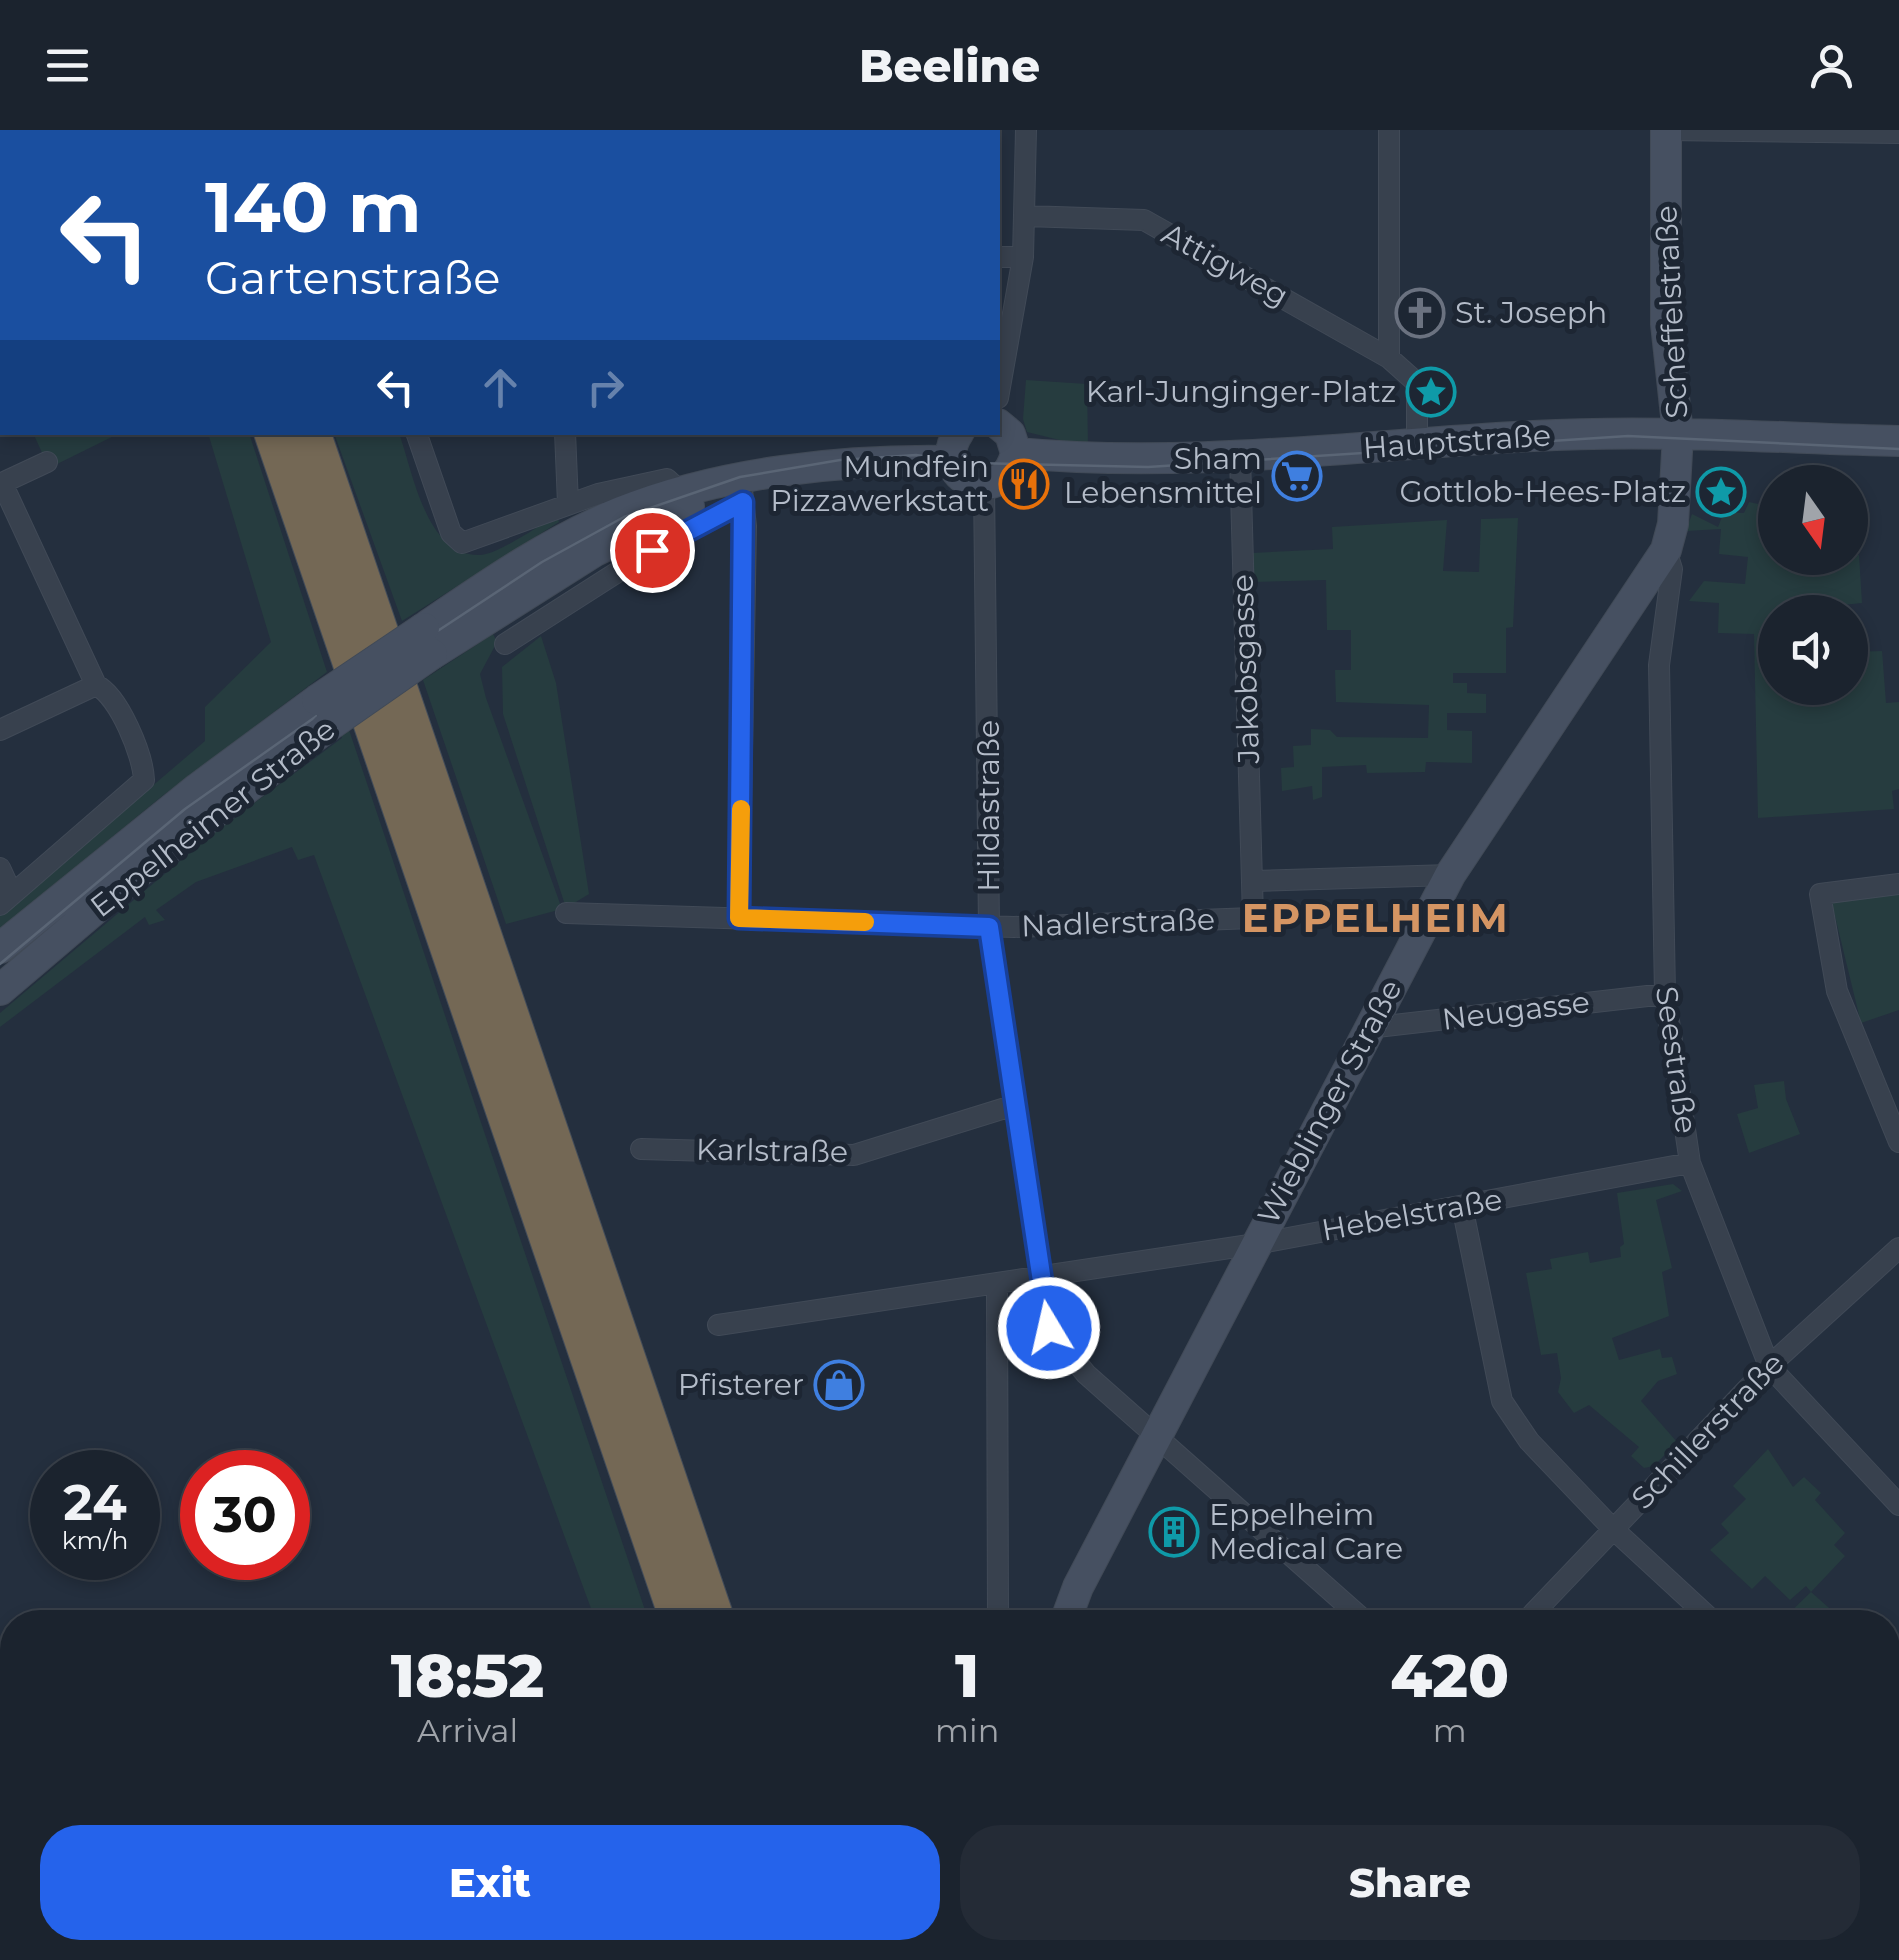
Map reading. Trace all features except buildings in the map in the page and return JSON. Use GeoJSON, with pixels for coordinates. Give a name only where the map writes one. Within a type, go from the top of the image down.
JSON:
{"type":"FeatureCollection","features":[{"type":"Feature","properties":{"kind":"highway"},"geometry":{"type":"LineString","coordinates":[[274,435],[676,1610]]}},
{"type":"Feature","properties":{"kind":"highway"},"geometry":{"type":"LineString","coordinates":[[312,435],[712,1610]]}},
{"type":"Feature","properties":{"kind":"street"},"geometry":{"type":"LineString","coordinates":[[1000,387],[1024,256],[1026,130]]}},
{"type":"Feature","properties":{"kind":"street"},"geometry":{"type":"LineString","coordinates":[[1388,358],[1389,130]]}},
{"type":"Feature","properties":{"kind":"street"},"geometry":{"type":"LineString","coordinates":[[1666,130],[1899,134]]}},
{"type":"Feature","properties":{"kind":"street","name":"Scheffelstraße"},"geometry":{"type":"LineString","coordinates":[[1666,130],[1666,324],[1678,434]]}},
{"type":"Feature","properties":{"kind":"street","name":"Attigweg"},"geometry":{"type":"LineString","coordinates":[[1026,216],[1144,220],[1388,358],[1417,383],[1417,444]]}},
{"type":"Feature","properties":{"kind":"street"},"geometry":{"type":"LineString","coordinates":[[1000,257],[1024,256]]}},
{"type":"Feature","properties":{"kind":"street"},"geometry":{"type":"LineString","coordinates":[[428,641],[595,551],[742,492],[837,464],[954,447],[959,475],[984,485],[1006,476],[1016,453],[1010,434],[1000,426]]}},
{"type":"Feature","properties":{"kind":"street","name":"Hauptstraße"},"geometry":{"type":"LineString","coordinates":[[1016,453],[1117,460],[1240,457],[1570,434],[1899,441]]}},
{"type":"Feature","properties":{"kind":"street","name":"Wieblinger Straße"},"geometry":{"type":"LineString","coordinates":[[1070,1610],[1078,1587],[1450,875],[1666,550],[1673,524],[1678,434]]}},
{"type":"Feature","properties":{"kind":"street"},"geometry":{"type":"LineString","coordinates":[[417,435],[451,533],[469,544],[568,504],[651,480],[667,479],[680,491]]}},
{"type":"Feature","properties":{"kind":"street"},"geometry":{"type":"LineString","coordinates":[[565,435],[568,504]]}},
{"type":"Feature","properties":{"kind":"street","name":"Jakobsgasse"},"geometry":{"type":"LineString","coordinates":[[1240,457],[1252,882]]}},
{"type":"Feature","properties":{"kind":"street"},"geometry":{"type":"LineString","coordinates":[[6,900],[144,780],[143,768],[108,691],[96,686],[1,484],[47,462]]}},
{"type":"Feature","properties":{"kind":"street","name":"Hildastraße"},"geometry":{"type":"LineString","coordinates":[[984,485],[989,927],[1049,1328],[1064,1351],[1353,1610]]}},
{"type":"Feature","properties":{"kind":"street"},"geometry":{"type":"LineString","coordinates":[[428,641],[554,544],[617,514],[680,491],[742,492]]}},
{"type":"Feature","properties":{"kind":"street"},"geometry":{"type":"LineString","coordinates":[[504,644],[742,492]]}},
{"type":"Feature","properties":{"kind":"street"},"geometry":{"type":"LineString","coordinates":[[739,918],[742,492]]}},
{"type":"Feature","properties":{"kind":"street","name":"Seestraße"},"geometry":{"type":"LineString","coordinates":[[1666,550],[1672,569],[1659,665],[1665,994],[1690,1163],[1768,1366],[1899,1504]]}},
{"type":"Feature","properties":{"kind":"street","name":"Eppelheimer Straße"},"geometry":{"type":"LineString","coordinates":[[0,948],[198,788],[321,714],[428,641]]}},
{"type":"Feature","properties":{"kind":"street"},"geometry":{"type":"LineString","coordinates":[[0,730],[96,686]]}},
{"type":"Feature","properties":{"kind":"street","name":"Eppelheimer Straße"},"geometry":{"type":"LineString","coordinates":[[0,990],[321,714]]}},
{"type":"Feature","properties":{"kind":"street"},"geometry":{"type":"LineString","coordinates":[[0,868],[6,900]]}},
{"type":"Feature","properties":{"kind":"street","name":"Nadlerstraße"},"geometry":{"type":"LineString","coordinates":[[566,913],[989,927],[1253,918],[1252,882],[1450,875]]}},
{"type":"Feature","properties":{"kind":"street"},"geometry":{"type":"LineString","coordinates":[[1899,884],[1820,894],[1838,991],[1863,1062],[1899,1142]]}},
{"type":"Feature","properties":{"kind":"street","name":"Neugasse"},"geometry":{"type":"LineString","coordinates":[[1368,1028],[1665,994]]}},
{"type":"Feature","properties":{"kind":"street","name":"Karlstraße"},"geometry":{"type":"LineString","coordinates":[[642,1149],[854,1155],[1015,1105]]}},
{"type":"Feature","properties":{"kind":"street","name":"Hebelstraße"},"geometry":{"type":"LineString","coordinates":[[718,1325],[1256,1244],[1690,1163]]}},
{"type":"Feature","properties":{"kind":"street"},"geometry":{"type":"LineString","coordinates":[[1462,1206],[1502,1401],[1529,1441],[1612,1528],[1701,1610]]}},
{"type":"Feature","properties":{"kind":"street","name":"Schillerstraße"},"geometry":{"type":"LineString","coordinates":[[1536,1610],[1768,1366],[1899,1248]]}},
{"type":"Feature","properties":{"kind":"street"},"geometry":{"type":"LineString","coordinates":[[997,1284],[998,1610]]}},
{"type":"Feature","properties":{"kind":"street"},"geometry":{"type":"LineString","coordinates":[[1078,1587],[1082,1610]]}},
{"type":"Feature","properties":{"kind":"green space"},"geometry":{"type":"Polygon","coordinates":[[[1026,380],[1087,384],[1088,447],[1027,432],[1023,419],[1026,380]]]}},
{"type":"Feature","properties":{"kind":"green space"},"geometry":{"type":"Polygon","coordinates":[[[34,435],[116,435],[49,468],[34,435]]]}},
{"type":"Feature","properties":{"kind":"green space"},"geometry":{"type":"Polygon","coordinates":[[[209,435],[250,435],[327,672],[161,797],[0,929],[0,916],[205,741],[205,707],[271,642],[209,435]]]}},
{"type":"Feature","properties":{"kind":"green space"},"geometry":{"type":"Polygon","coordinates":[[[335,435],[400,435],[434,528],[462,552],[487,554],[557,515],[559,522],[402,621],[335,435]]]}},
{"type":"Feature","properties":{"kind":"green space"},"geometry":{"type":"Polygon","coordinates":[[[1749,502],[1758,504],[1758,575],[1860,575],[1862,595],[1758,595],[1758,705],[1868,705],[1868,651],[1882,651],[1886,703],[1899,702],[1899,789],[1892,791],[1894,809],[1758,818],[1754,634],[1718,633],[1719,603],[1689,601],[1704,581],[1745,584],[1748,557],[1719,554],[1721,529],[1686,531],[1692,514],[1718,527],[1724,512],[1744,513],[1749,502]]]}},
{"type":"Feature","properties":{"kind":"green space"},"geometry":{"type":"Polygon","coordinates":[[[1518,518],[1513,627],[1506,628],[1506,673],[1453,673],[1453,683],[1467,683],[1467,693],[1486,694],[1486,713],[1447,713],[1447,730],[1472,731],[1472,763],[1426,762],[1425,772],[1367,773],[1366,765],[1322,767],[1322,797],[1313,800],[1312,786],[1282,791],[1281,768],[1294,767],[1293,746],[1311,745],[1311,729],[1330,730],[1337,737],[1428,738],[1429,705],[1336,702],[1335,670],[1351,670],[1351,630],[1327,630],[1326,580],[1253,582],[1252,553],[1333,549],[1332,527],[1447,520],[1443,571],[1479,572],[1481,519],[1518,518]]]}},
{"type":"Feature","properties":{"kind":"green space"},"geometry":{"type":"Polygon","coordinates":[[[493,634],[497,642],[480,674],[486,698],[562,909],[506,924],[423,680],[493,634]]]}},
{"type":"Feature","properties":{"kind":"green space"},"geometry":{"type":"Polygon","coordinates":[[[541,636],[556,683],[589,894],[566,908],[503,714],[502,667],[541,636]]]}},
{"type":"Feature","properties":{"kind":"green space"},"geometry":{"type":"Polygon","coordinates":[[[344,715],[645,1610],[592,1610],[314,855],[298,860],[292,847],[196,882],[156,910],[165,920],[149,925],[145,917],[0,1027],[0,1013],[206,839],[342,738],[336,721],[344,715]]]}},
{"type":"Feature","properties":{"kind":"green space"},"geometry":{"type":"Polygon","coordinates":[[[1899,888],[1899,1010],[1861,1023],[1832,904],[1835,898],[1899,888]]]}},
{"type":"Feature","properties":{"kind":"green space"},"geometry":{"type":"Polygon","coordinates":[[[1784,1081],[1786,1099],[1800,1134],[1749,1153],[1737,1114],[1758,1108],[1754,1085],[1784,1081]]]}},
{"type":"Feature","properties":{"kind":"green space"},"geometry":{"type":"Polygon","coordinates":[[[1673,1184],[1682,1191],[1656,1200],[1672,1268],[1662,1272],[1669,1316],[1612,1338],[1619,1360],[1660,1349],[1662,1358],[1672,1357],[1677,1374],[1658,1381],[1641,1401],[1677,1442],[1654,1466],[1644,1468],[1631,1456],[1639,1447],[1589,1405],[1574,1413],[1558,1392],[1561,1378],[1557,1353],[1541,1355],[1526,1273],[1552,1269],[1550,1259],[1588,1252],[1590,1263],[1621,1257],[1620,1247],[1624,1244],[1617,1193],[1673,1184]]]}},
{"type":"Feature","properties":{"kind":"green space"},"geometry":{"type":"Polygon","coordinates":[[[1768,1449],[1793,1487],[1804,1477],[1821,1493],[1815,1500],[1845,1533],[1834,1545],[1845,1556],[1811,1592],[1806,1586],[1790,1600],[1765,1576],[1752,1589],[1710,1550],[1729,1533],[1721,1524],[1746,1499],[1733,1486],[1768,1449]]]}},
{"type":"Feature","properties":{"kind":"green space"},"geometry":{"type":"Polygon","coordinates":[[[1811,1592],[1831,1610],[1792,1610],[1811,1592]]]}},
{"type":"Feature","properties":{"kind":"tram line"},"geometry":{"type":"LineString","coordinates":[[0,964],[185,809],[542,562],[624,517],[740,477],[840,460],[916,455],[973,463],[1148,467],[1628,436],[1899,449]]}},
{"type":"Feature","properties":{"kind":"slow traffic"},"geometry":{"type":"LineString","coordinates":[[741,809],[739,918],[865,922]]}},
{"type":"Feature","properties":{"kind":"place","name":"St. Joseph"},"geometry":{"type":"Point","coordinates":[1420,313]}},
{"type":"Feature","properties":{"kind":"place","name":"Karl-Junginger-Platz"},"geometry":{"type":"Point","coordinates":[1431,392]}},
{"type":"Feature","properties":{"kind":"place","name":"Sham Lebensmittel"},"geometry":{"type":"Point","coordinates":[1297,476]}},
{"type":"Feature","properties":{"kind":"place","name":"Mundfein Pizzawerkstatt"},"geometry":{"type":"Point","coordinates":[1024,484]}},
{"type":"Feature","properties":{"kind":"place","name":"Gottlob-Hees-Platz"},"geometry":{"type":"Point","coordinates":[1721,492]}},
{"type":"Feature","properties":{"kind":"place","name":"Pfisterer"},"geometry":{"type":"Point","coordinates":[839,1385]}},
{"type":"Feature","properties":{"kind":"place","name":"Eppelheim Medical Care"},"geometry":{"type":"Point","coordinates":[1174,1532]}},
{"type":"Feature","properties":{"kind":"district","name":"EPPELHEIM"},"geometry":{"type":"Point","coordinates":[1376,918]}},
{"type":"Feature","properties":{"kind":"route"},"geometry":{"type":"LineString","coordinates":[[652,550],[726,507],[743,502],[746,526],[739,918],[989,927],[1049,1328]]}}]}
